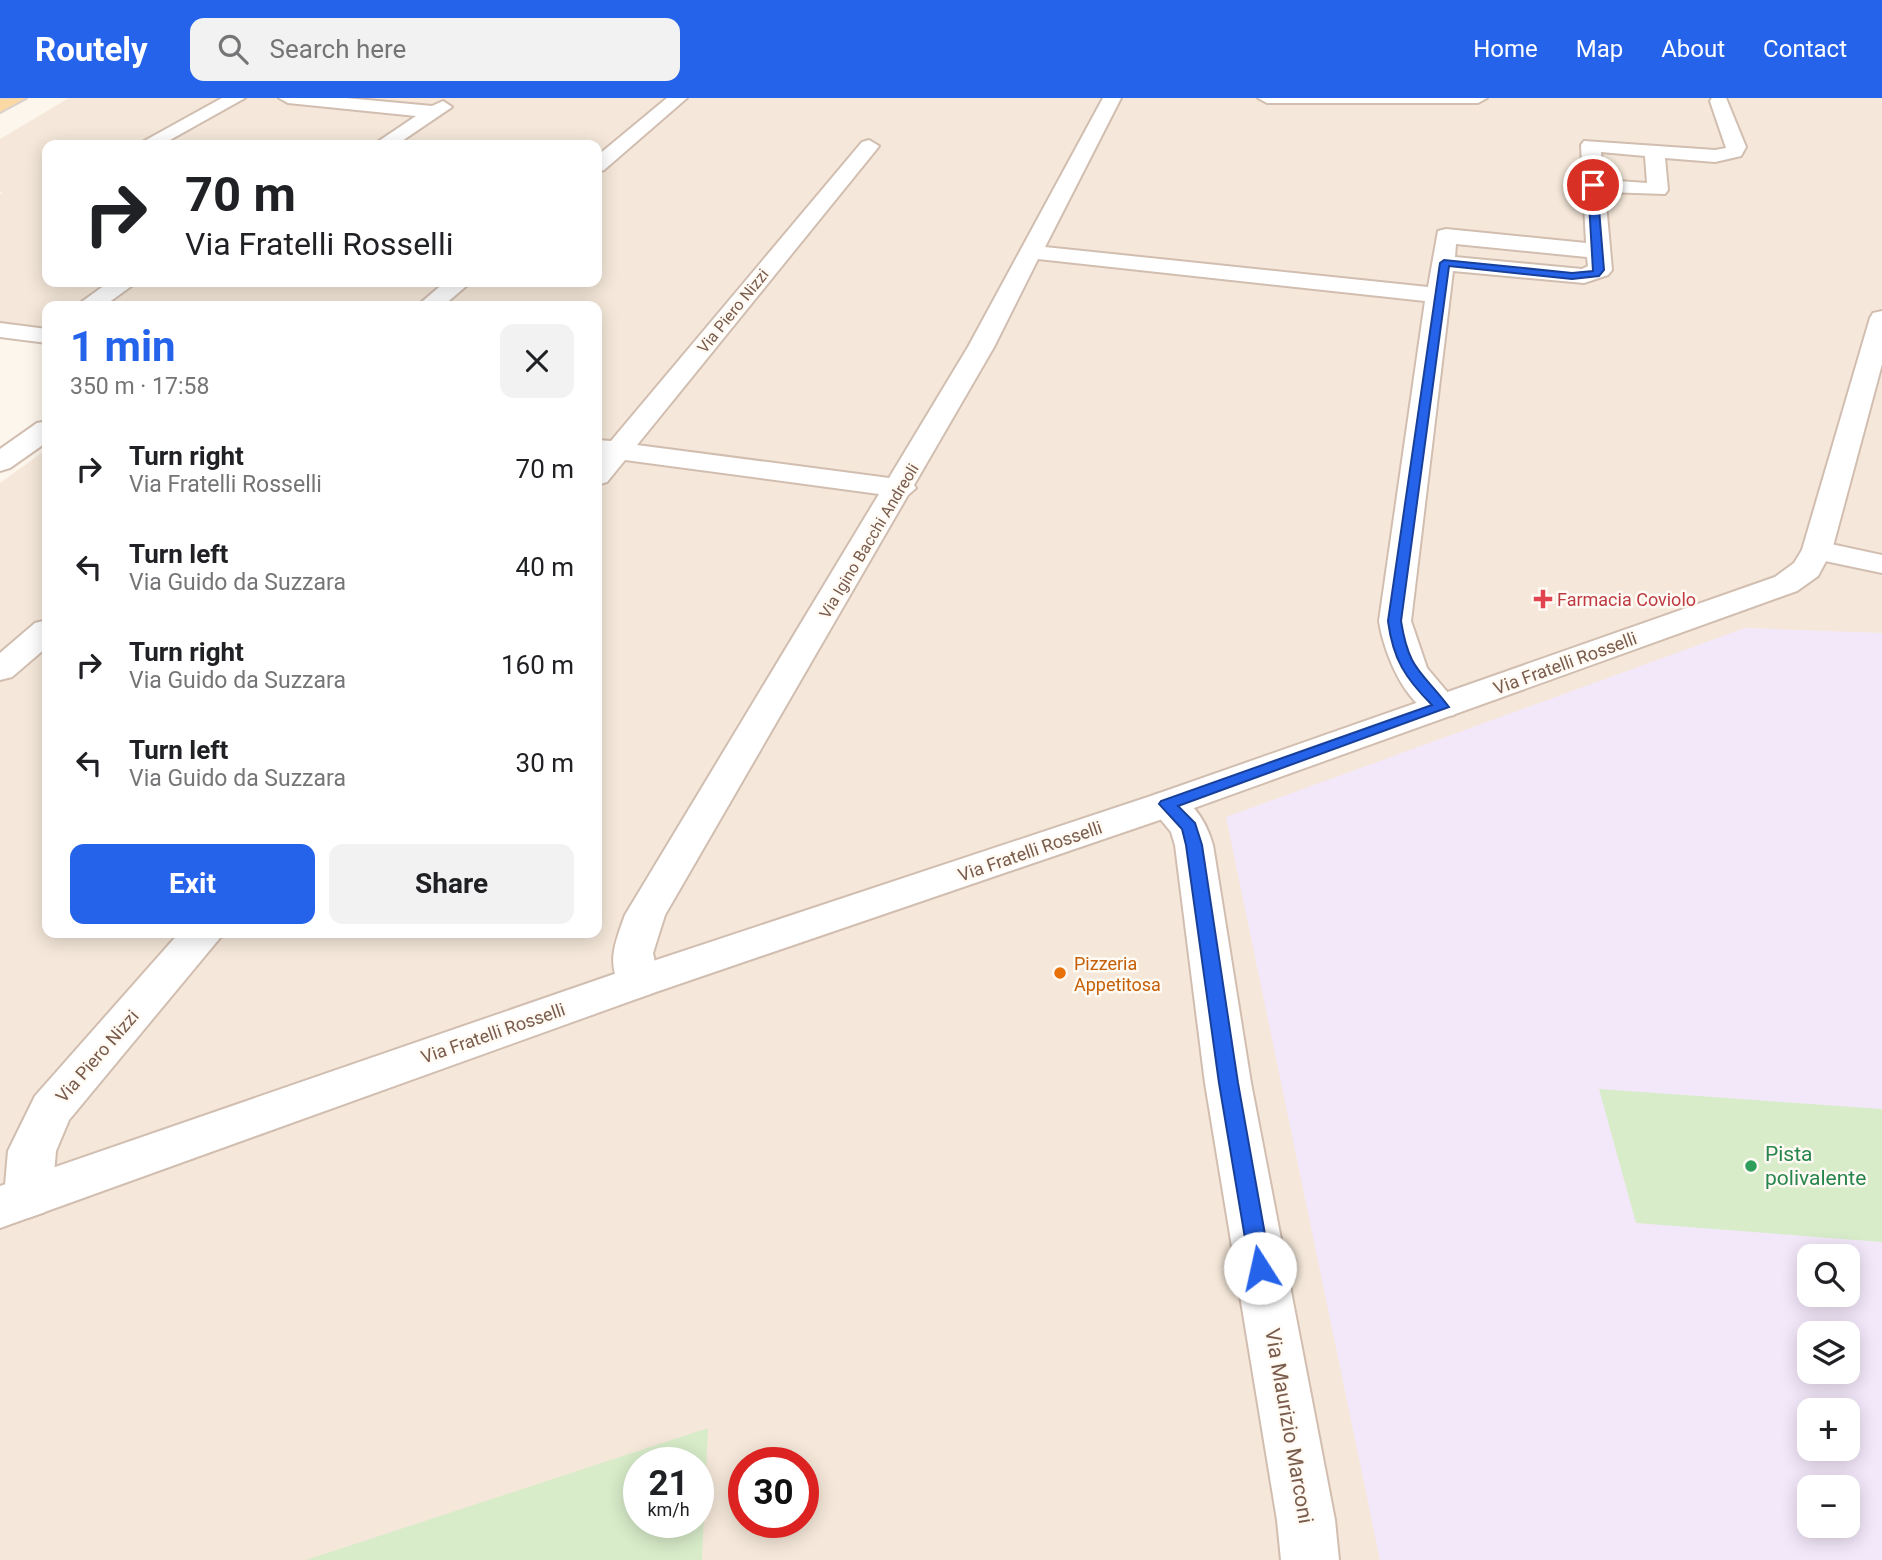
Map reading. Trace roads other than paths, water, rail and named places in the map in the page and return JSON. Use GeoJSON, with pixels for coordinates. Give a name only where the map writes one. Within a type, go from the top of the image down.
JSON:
{"type":"FeatureCollection","features":[{"type":"Feature","properties":{"kind":"main road"},"geometry":{"type":"LineString","coordinates":[[0,106],[17,98]]}},
{"type":"Feature","properties":{"kind":"street"},"geometry":{"type":"LineString","coordinates":[[156,140],[236,98]]}},
{"type":"Feature","properties":{"kind":"street"},"geometry":{"type":"LineString","coordinates":[[288,98],[434,112]]}},
{"type":"Feature","properties":{"kind":"street"},"geometry":{"type":"LineString","coordinates":[[391,140],[456,98]]}},
{"type":"Feature","properties":{"kind":"street"},"geometry":{"type":"LineString","coordinates":[[602,162],[678,98]]}},
{"type":"Feature","properties":{"kind":"street","name":"Via Igino Bacchi Andreoli"},"geometry":{"type":"LineString","coordinates":[[638,982],[632,953],[645,915],[901,488],[1033,252],[1112,98]]}},
{"type":"Feature","properties":{"kind":"street"},"geometry":{"type":"LineString","coordinates":[[1267,98],[1478,98]]}},
{"type":"Feature","properties":{"kind":"street"},"geometry":{"type":"LineString","coordinates":[[1442,707],[1417,682],[1399,650],[1395,621],[1446,236],[1598,251],[1591,145],[1715,156],[1734,152],[1736,148],[1719,101]]}},
{"type":"Feature","properties":{"kind":"street","name":"Via Piero Nizzi"},"geometry":{"type":"LineString","coordinates":[[608,449],[869,146]]}},
{"type":"Feature","properties":{"kind":"street"},"geometry":{"type":"LineString","coordinates":[[1593,185],[1658,190],[1654,151]]}},
{"type":"Feature","properties":{"kind":"street"},"geometry":{"type":"LineString","coordinates":[[1033,252],[1438,295]]}},
{"type":"Feature","properties":{"kind":"street"},"geometry":{"type":"LineString","coordinates":[[96,301],[117,287]]}},
{"type":"Feature","properties":{"kind":"street"},"geometry":{"type":"LineString","coordinates":[[435,301],[453,287]]}},
{"type":"Feature","properties":{"kind":"street","name":"Via Fratelli Rosselli"},"geometry":{"type":"LineString","coordinates":[[14,1202],[638,982],[1167,804],[1786,584],[1807,569],[1817,550],[1882,318]]}},
{"type":"Feature","properties":{"kind":"street"},"geometry":{"type":"LineString","coordinates":[[0,330],[42,335]]}},
{"type":"Feature","properties":{"kind":"street"},"geometry":{"type":"LineString","coordinates":[[0,462],[42,433]]}},
{"type":"Feature","properties":{"kind":"street"},"geometry":{"type":"LineString","coordinates":[[608,449],[901,488]]}},
{"type":"Feature","properties":{"kind":"street"},"geometry":{"type":"LineString","coordinates":[[1817,550],[1882,564]]}},
{"type":"Feature","properties":{"kind":"street"},"geometry":{"type":"LineString","coordinates":[[0,670],[42,633]]}},
{"type":"Feature","properties":{"kind":"street","name":"Via Maurizio Marconi"},"geometry":{"type":"LineString","coordinates":[[1167,804],[1189,827],[1194,845],[1228,1083],[1306,1520],[1310,1560]]}},
{"type":"Feature","properties":{"kind":"street","name":"Via Piero Nizzi"},"geometry":{"type":"LineString","coordinates":[[14,1202],[32,1151],[51,1109],[199,938]]}},
{"type":"Feature","properties":{"kind":"place","name":"Farmacia Coviolo"},"geometry":{"type":"Point","coordinates":[1543,599]}},
{"type":"Feature","properties":{"kind":"place","name":"Pizzeria Appetitosa"},"geometry":{"type":"Point","coordinates":[1060,973]}},
{"type":"Feature","properties":{"kind":"place","name":"Pista polivalente"},"geometry":{"type":"Point","coordinates":[1751,1166]}}]}
